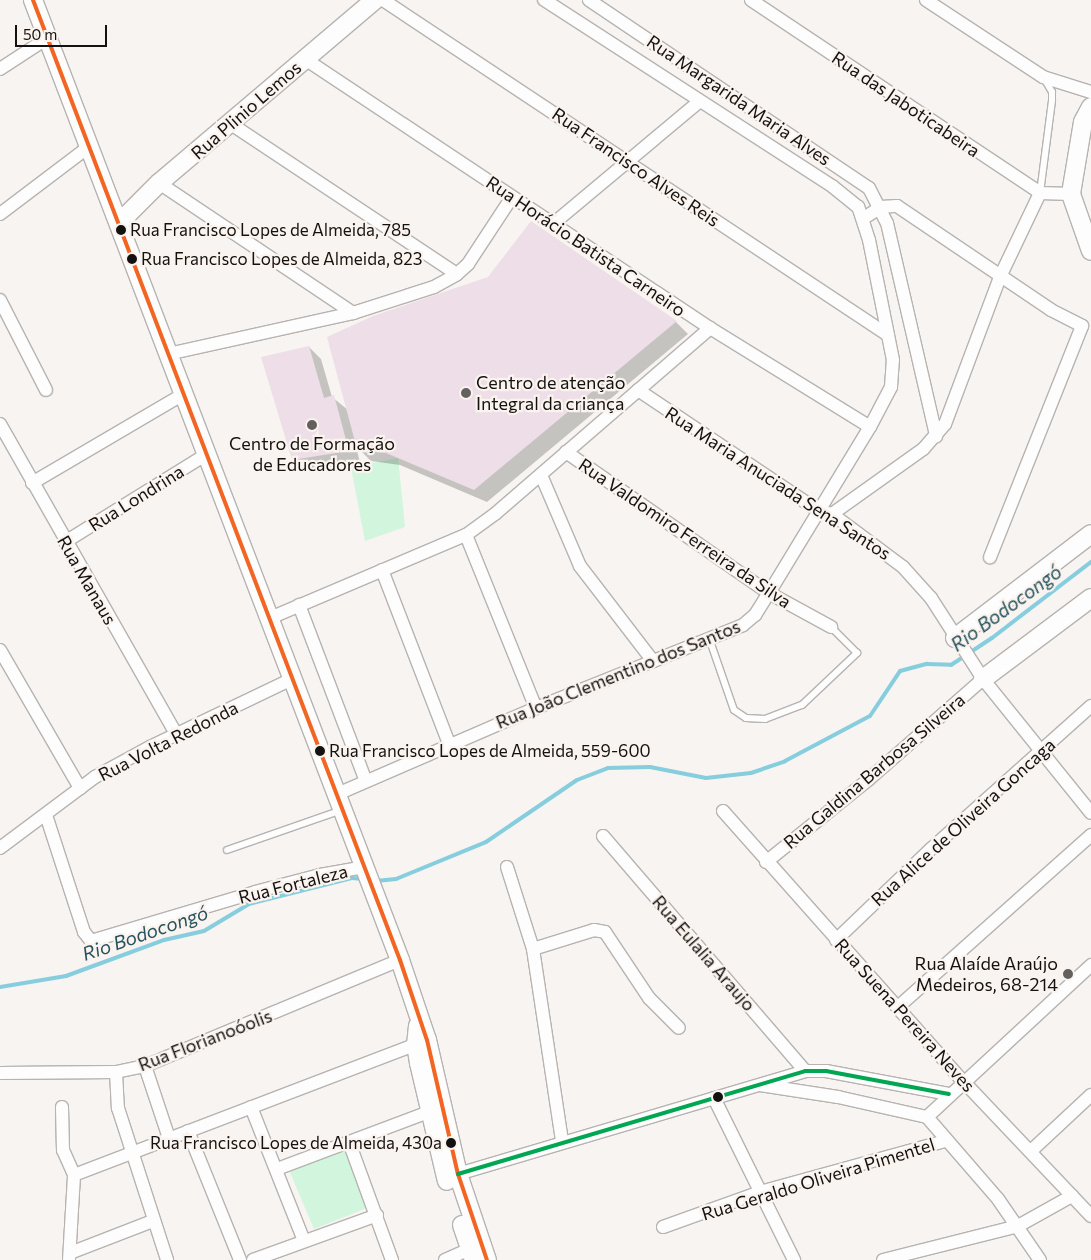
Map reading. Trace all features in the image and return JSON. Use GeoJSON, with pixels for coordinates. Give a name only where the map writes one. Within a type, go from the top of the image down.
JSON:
{"type":"FeatureCollection","features":[{"type":"Feature","properties":{"kind":"main road"},"geometry":{"type":"LineString","coordinates":[[33,0],[294,678],[400,960],[418,1023],[429,1112],[474,1251],[487,1260]]}},
{"type":"Feature","properties":{"kind":"main road","name":"Rua Plinio Lemos"},"geometry":{"type":"LineString","coordinates":[[119,223],[159,183],[231,124],[375,0]]}},
{"type":"Feature","properties":{"kind":"main road"},"geometry":{"type":"LineString","coordinates":[[1091,107],[1083,122],[1071,194],[1091,251]]}},
{"type":"Feature","properties":{"kind":"main road"},"geometry":{"type":"LineString","coordinates":[[957,641],[1091,534]]}},
{"type":"Feature","properties":{"kind":"main road"},"geometry":{"type":"LineString","coordinates":[[979,674],[1091,598]]}},
{"type":"Feature","properties":{"kind":"main road"},"geometry":{"type":"LineString","coordinates":[[421,1042],[458,1174],[474,1251]]}},
{"type":"Feature","properties":{"kind":"street","name":"Rua Francisco Alves Reis"},"geometry":{"type":"LineString","coordinates":[[383,0],[888,335]]}},
{"type":"Feature","properties":{"kind":"street","name":"Rua Margarida Maria Alves"},"geometry":{"type":"LineString","coordinates":[[544,0],[832,186]]}},
{"type":"Feature","properties":{"kind":"street","name":"Rua Margarida Maria Alves"},"geometry":{"type":"LineString","coordinates":[[589,0],[869,188],[881,207],[936,436]]}},
{"type":"Feature","properties":{"kind":"street","name":"Rua das Jaboticabeira"},"geometry":{"type":"LineString","coordinates":[[751,0],[1040,193]]}},
{"type":"Feature","properties":{"kind":"street"},"geometry":{"type":"LineString","coordinates":[[926,0],[1043,77],[1091,92]]}},
{"type":"Feature","properties":{"kind":"street"},"geometry":{"type":"LineString","coordinates":[[0,70],[48,37]]}},
{"type":"Feature","properties":{"kind":"street","name":"Rua Horácio Batista Carneiro"},"geometry":{"type":"LineString","coordinates":[[305,59],[710,328],[870,427]]}},
{"type":"Feature","properties":{"kind":"street"},"geometry":{"type":"LineString","coordinates":[[554,223],[700,100]]}},
{"type":"Feature","properties":{"kind":"street"},"geometry":{"type":"LineString","coordinates":[[231,124],[457,274]]}},
{"type":"Feature","properties":{"kind":"street"},"geometry":{"type":"LineString","coordinates":[[0,214],[90,146]]}},
{"type":"Feature","properties":{"kind":"street"},"geometry":{"type":"LineString","coordinates":[[159,183],[352,313]]}},
{"type":"Feature","properties":{"kind":"street","name":"Rua João Clementino dos Santos"},"geometry":{"type":"LineString","coordinates":[[340,802],[366,781],[536,708],[743,625],[755,615],[870,427],[894,376],[888,335],[864,218],[848,198],[832,186]]}},
{"type":"Feature","properties":{"kind":"street"},"geometry":{"type":"LineString","coordinates":[[832,514],[882,480],[936,436],[954,404],[1000,277],[1040,193],[1071,194]]}},
{"type":"Feature","properties":{"kind":"street"},"geometry":{"type":"LineString","coordinates":[[168,354],[352,313],[434,287],[457,274],[468,264],[512,197]]}},
{"type":"Feature","properties":{"kind":"street"},"geometry":{"type":"LineString","coordinates":[[864,218],[881,207],[897,206],[1000,277],[1086,327],[990,557]]}},
{"type":"Feature","properties":{"kind":"street"},"geometry":{"type":"LineString","coordinates":[[0,300],[46,390]]}},
{"type":"Feature","properties":{"kind":"street"},"geometry":{"type":"LineString","coordinates":[[270,618],[299,604],[466,535],[541,475],[710,328]]}},
{"type":"Feature","properties":{"kind":"street","name":"Rua Maria Anuciada Sena Santos"},"geometry":{"type":"LineString","coordinates":[[638,390],[819,511],[832,514],[903,567],[931,598],[979,674],[1039,752],[1091,813]]}},
{"type":"Feature","properties":{"kind":"street"},"geometry":{"type":"LineString","coordinates":[[32,483],[184,394]]}},
{"type":"Feature","properties":{"kind":"street","name":"Rua Manaus"},"geometry":{"type":"LineString","coordinates":[[0,424],[65,542],[176,734]]}},
{"type":"Feature","properties":{"kind":"street","name":"Rua Valdomiro Ferreira da Silva"},"geometry":{"type":"LineString","coordinates":[[566,452],[769,593],[831,627]]}},
{"type":"Feature","properties":{"kind":"street","name":"Rua Londrina"},"geometry":{"type":"LineString","coordinates":[[65,542],[207,454]]}},
{"type":"Feature","properties":{"kind":"street"},"geometry":{"type":"LineString","coordinates":[[541,475],[580,566],[653,661]]}},
{"type":"Feature","properties":{"kind":"street"},"geometry":{"type":"LineString","coordinates":[[466,535],[536,708]]}},
{"type":"Feature","properties":{"kind":"street"},"geometry":{"type":"LineString","coordinates":[[382,570],[449,744]]}},
{"type":"Feature","properties":{"kind":"street"},"geometry":{"type":"LineString","coordinates":[[299,604],[366,781]]}},
{"type":"Feature","properties":{"kind":"street"},"geometry":{"type":"LineString","coordinates":[[0,650],[80,788]]}},
{"type":"Feature","properties":{"kind":"street","name":"Rua Galdina Barbosa Silveira"},"geometry":{"type":"LineString","coordinates":[[766,862],[868,780],[979,674]]}},
{"type":"Feature","properties":{"kind":"street","name":"Rua Volta Redonda"},"geometry":{"type":"LineString","coordinates":[[0,848],[46,816],[80,788],[176,734],[294,678]]}},
{"type":"Feature","properties":{"kind":"street","name":"Rua Alice de Oliveira Goncaga"},"geometry":{"type":"LineString","coordinates":[[836,940],[1091,706]]}},
{"type":"Feature","properties":{"kind":"street","name":"Rua Suena Pereira Neves"},"geometry":{"type":"LineString","coordinates":[[723,811],[766,862],[963,1081],[1032,1150],[1091,1216]]}},
{"type":"Feature","properties":{"kind":"street","name":"Rua Fortaleza"},"geometry":{"type":"LineString","coordinates":[[46,816],[84,932],[91,941],[255,892],[320,875],[367,874]]}},
{"type":"Feature","properties":{"kind":"street"},"geometry":{"type":"LineString","coordinates":[[898,1007],[1091,834]]}},
{"type":"Feature","properties":{"kind":"street","name":"Rua Eulalia Araujo"},"geometry":{"type":"LineString","coordinates":[[603,836],[805,1070]]}},
{"type":"Feature","properties":{"kind":"street"},"geometry":{"type":"LineString","coordinates":[[507,867],[533,949],[562,1141]]}},
{"type":"Feature","properties":{"kind":"street"},"geometry":{"type":"LineString","coordinates":[[533,949],[594,930],[608,936],[645,993],[679,1028]]}},
{"type":"Feature","properties":{"kind":"street","name":"Rua Florianoóolis"},"geometry":{"type":"LineString","coordinates":[[0,1073],[116,1072],[145,1066],[400,960]]}},
{"type":"Feature","properties":{"kind":"street"},"geometry":{"type":"LineString","coordinates":[[927,1117],[963,1081],[1091,965]]}},
{"type":"Feature","properties":{"kind":"street"},"geometry":{"type":"LineString","coordinates":[[74,1175],[421,1042]]}},
{"type":"Feature","properties":{"kind":"street"},"geometry":{"type":"LineString","coordinates":[[145,1066],[170,1138]]}},
{"type":"Feature","properties":{"kind":"street"},"geometry":{"type":"LineString","coordinates":[[458,1174],[562,1141],[805,1070],[844,1074],[950,1094]]}},
{"type":"Feature","properties":{"kind":"street"},"geometry":{"type":"LineString","coordinates":[[116,1072],[118,1108],[130,1152],[167,1260]]}},
{"type":"Feature","properties":{"kind":"street"},"geometry":{"type":"LineString","coordinates":[[759,1085],[838,1097],[927,1117],[945,1141],[1018,1226],[1040,1260]]}},
{"type":"Feature","properties":{"kind":"street"},"geometry":{"type":"LineString","coordinates":[[1032,1150],[1091,1095]]}},
{"type":"Feature","properties":{"kind":"street"},"geometry":{"type":"LineString","coordinates":[[714,1098],[794,1260]]}},
{"type":"Feature","properties":{"kind":"street"},"geometry":{"type":"LineString","coordinates":[[62,1107],[63,1150],[74,1175],[70,1256],[153,1220]]}},
{"type":"Feature","properties":{"kind":"street"},"geometry":{"type":"LineString","coordinates":[[252,1107],[304,1241]]}},
{"type":"Feature","properties":{"kind":"street"},"geometry":{"type":"LineString","coordinates":[[277,1169],[429,1112]]}},
{"type":"Feature","properties":{"kind":"street"},"geometry":{"type":"LineString","coordinates":[[188,1132],[240,1260]]}},
{"type":"Feature","properties":{"kind":"street","name":"Rua Geraldo Oliveira Pimentel"},"geometry":{"type":"LineString","coordinates":[[663,1227],[760,1192],[945,1141]]}},
{"type":"Feature","properties":{"kind":"street"},"geometry":{"type":"LineString","coordinates":[[349,1142],[392,1260]]}},
{"type":"Feature","properties":{"kind":"street"},"geometry":{"type":"LineString","coordinates":[[883,1260],[1018,1226],[1072,1196]]}},
{"type":"Feature","properties":{"kind":"street"},"geometry":{"type":"LineString","coordinates":[[254,1260],[377,1215]]}},
{"type":"Feature","properties":{"kind":"street"},"geometry":{"type":"LineString","coordinates":[[445,1260],[474,1251]]}},
{"type":"Feature","properties":{"kind":"lane"},"geometry":{"type":"LineString","coordinates":[[1040,193],[1052,100],[1049,85],[1043,77]]}},
{"type":"Feature","properties":{"kind":"lane"},"geometry":{"type":"LineString","coordinates":[[709,638],[734,710],[746,718],[766,720],[802,704],[857,652],[831,627]]}},
{"type":"Feature","properties":{"kind":"lane"},"geometry":{"type":"LineString","coordinates":[[227,850],[340,802]]}},
{"type":"Feature","properties":{"kind":"green space"},"geometry":{"type":"Polygon","coordinates":[[[398,458],[405,527],[365,541],[351,467],[398,458]]]}},
{"type":"Feature","properties":{"kind":"green space"},"geometry":{"type":"Polygon","coordinates":[[[344,1150],[369,1207],[314,1229],[289,1170],[344,1150]]]}},
{"type":"Feature","properties":{"kind":"building","name":"Centro de atenção Integral da criança"},"geometry":{"type":"Polygon","coordinates":[[[531,221],[677,321],[474,490],[386,453],[357,449],[327,337],[373,316],[488,277],[531,221]]]}},
{"type":"Feature","properties":{"kind":"building","name":"Centro de Formação de Educadores"},"geometry":{"type":"Polygon","coordinates":[[[309,346],[324,398],[334,395],[349,451],[292,460],[261,357],[309,346]]]}},
{"type":"Feature","properties":{"kind":"waterway","name":"Rio Bodocongó"},"geometry":{"type":"LineString","coordinates":[[376,881],[396,879],[486,842],[577,780],[608,768],[650,767],[706,778],[751,773],[785,761],[870,716],[900,671],[927,664],[951,665],[992,638],[1091,562]]}},
{"type":"Feature","properties":{"kind":"waterway","name":"Rio Bodocongó"},"geometry":{"type":"LineString","coordinates":[[0,987],[66,976],[164,940],[204,931],[249,904],[352,878],[364,879]]}},
{"type":"Feature","properties":{"kind":"transit line"},"geometry":{"type":"LineString","coordinates":[[33,0],[400,960],[427,1040],[458,1174],[487,1260]]}},
{"type":"Feature","properties":{"kind":"transit line"},"geometry":{"type":"LineString","coordinates":[[458,1174],[805,1071],[826,1071],[949,1094]]}},
{"type":"Feature","properties":{"kind":"place","name":"Rua Francisco Lopes de Almeida, 785"},"geometry":{"type":"Point","coordinates":[121,230]}},
{"type":"Feature","properties":{"kind":"place","name":"Rua Francisco Lopes de Almeida, 823"},"geometry":{"type":"Point","coordinates":[132,259]}},
{"type":"Feature","properties":{"kind":"place","name":"Centro de atenção Integral da criança"},"geometry":{"type":"Point","coordinates":[466,393]}},
{"type":"Feature","properties":{"kind":"place","name":"Centro de Formação de Educadores"},"geometry":{"type":"Point","coordinates":[312,425]}},
{"type":"Feature","properties":{"kind":"place","name":"Rua Francisco Lopes de Almeida, 559-600"},"geometry":{"type":"Point","coordinates":[320,751]}},
{"type":"Feature","properties":{"kind":"place","name":"Rua Alaíde Araújo Medeiros, 68-214"},"geometry":{"type":"Point","coordinates":[1068,974]}},
{"type":"Feature","properties":{"kind":"place","name":"Rua Francisco Lopes de Almeida, 430a"},"geometry":{"type":"Point","coordinates":[451,1143]}}]}
